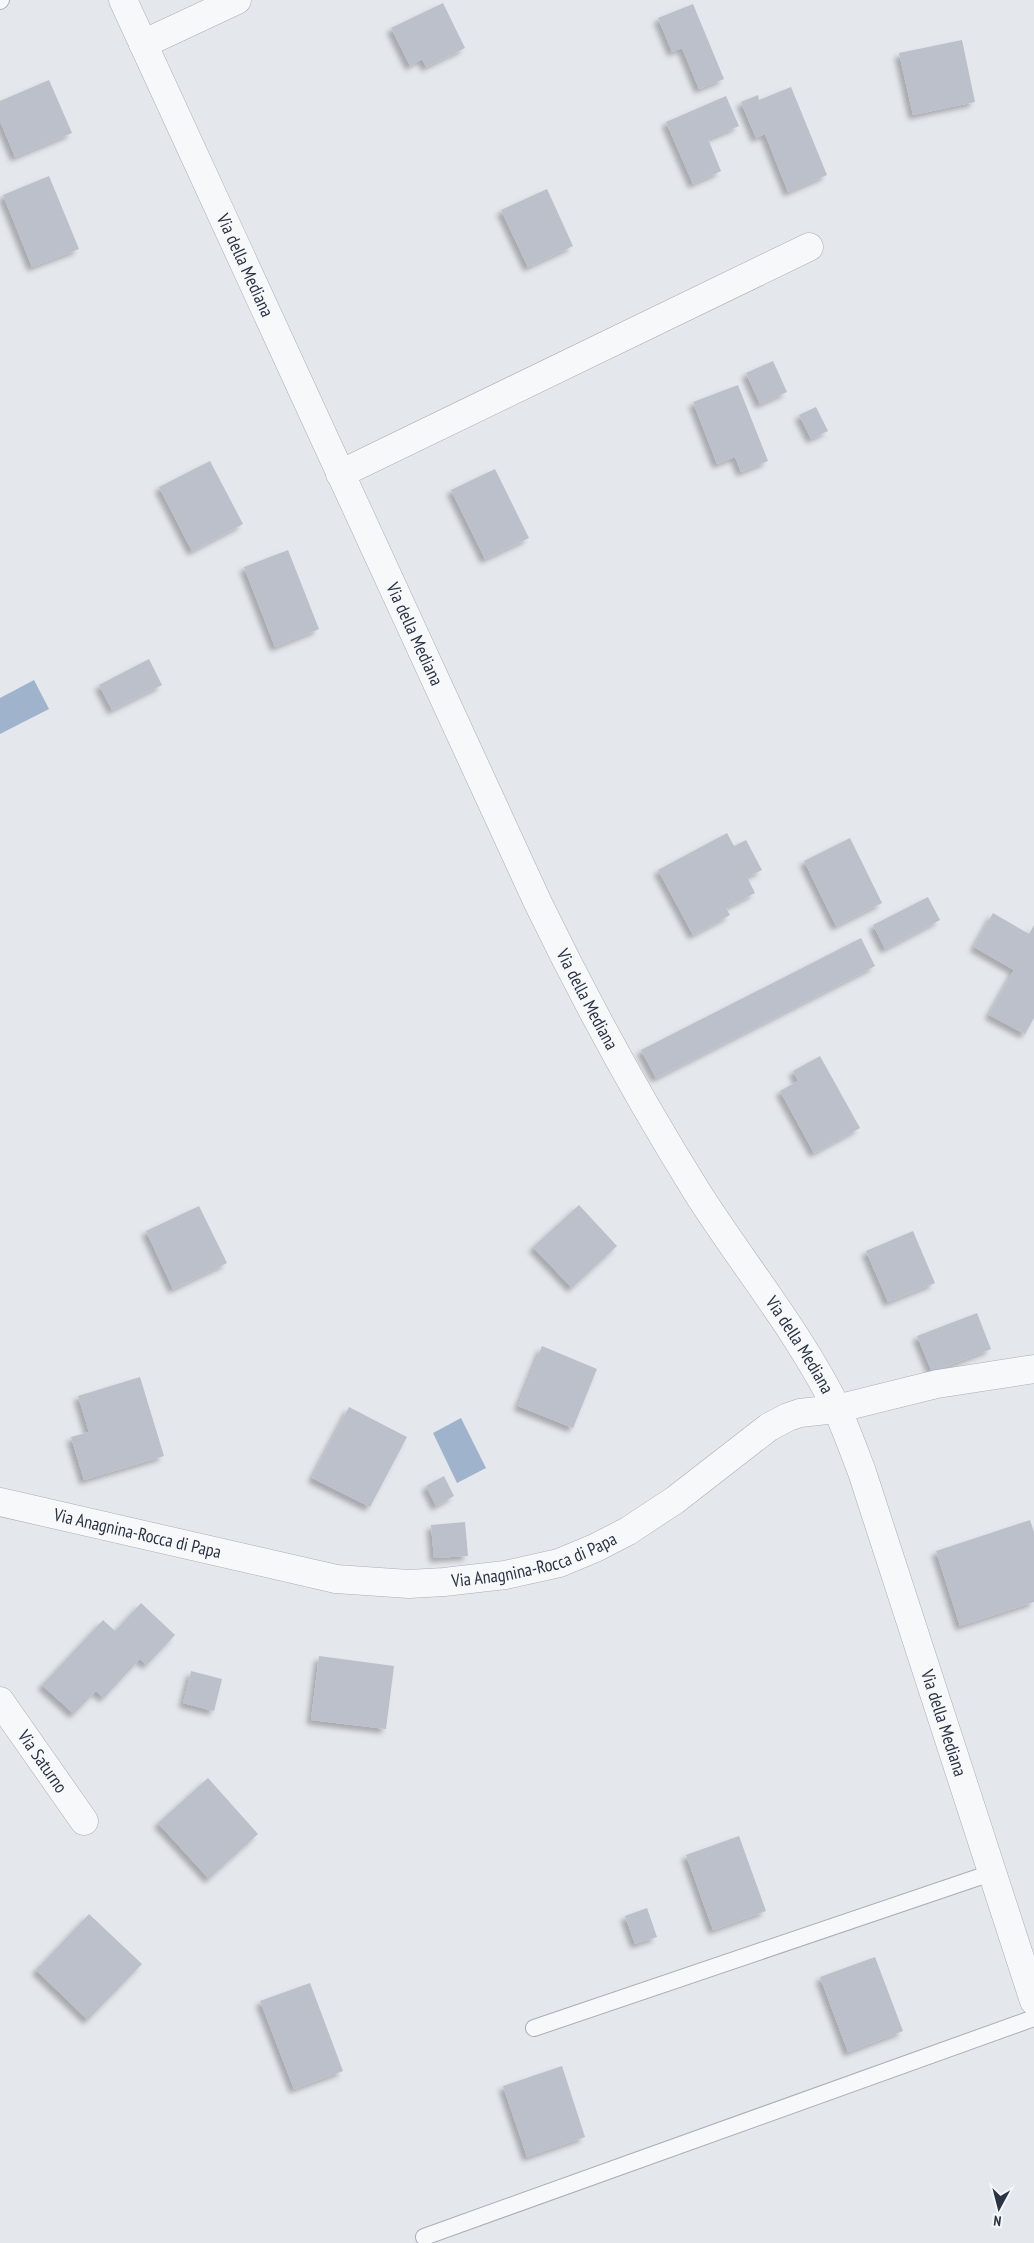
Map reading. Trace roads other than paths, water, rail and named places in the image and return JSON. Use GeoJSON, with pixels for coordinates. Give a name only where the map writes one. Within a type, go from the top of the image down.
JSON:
{"type":"FeatureCollection","features":[{"type":"Feature","properties":{"kind":"street","name":"Via della Mediana"},"geometry":{"type":"LineString","coordinates":[[123,0],[538,903],[594,1015],[629,1078],[698,1192],[800,1346],[836,1408],[862,1472],[1034,2001]]}},
{"type":"Feature","properties":{"kind":"street"},"geometry":{"type":"LineString","coordinates":[[143,44],[237,0]]}},
{"type":"Feature","properties":{"kind":"street"},"geometry":{"type":"LineString","coordinates":[[340,474],[809,247]]}},
{"type":"Feature","properties":{"kind":"street","name":"Via Anagnina-Rocca di Papa"},"geometry":{"type":"LineString","coordinates":[[0,1502],[336,1579],[410,1584],[476,1579],[524,1572],[559,1563],[595,1548],[658,1512],[778,1422],[800,1413],[836,1408],[937,1384],[1034,1369]]}},
{"type":"Feature","properties":{"kind":"street","name":"Via Saturno"},"geometry":{"type":"LineString","coordinates":[[0,1701],[84,1821]]}},
{"type":"Feature","properties":{"kind":"lane"},"geometry":{"type":"LineString","coordinates":[[534,2028],[991,1873]]}},
{"type":"Feature","properties":{"kind":"lane"},"geometry":{"type":"LineString","coordinates":[[424,2237],[1034,2018]]}},
{"type":"Feature","properties":{"kind":"water"},"geometry":{"type":"Polygon","coordinates":[[[34,680],[49,709],[0,734],[0,698],[34,680]]]}},
{"type":"Feature","properties":{"kind":"water"},"geometry":{"type":"Polygon","coordinates":[[[461,1418],[486,1468],[457,1483],[433,1433],[461,1418]]]}}]}
